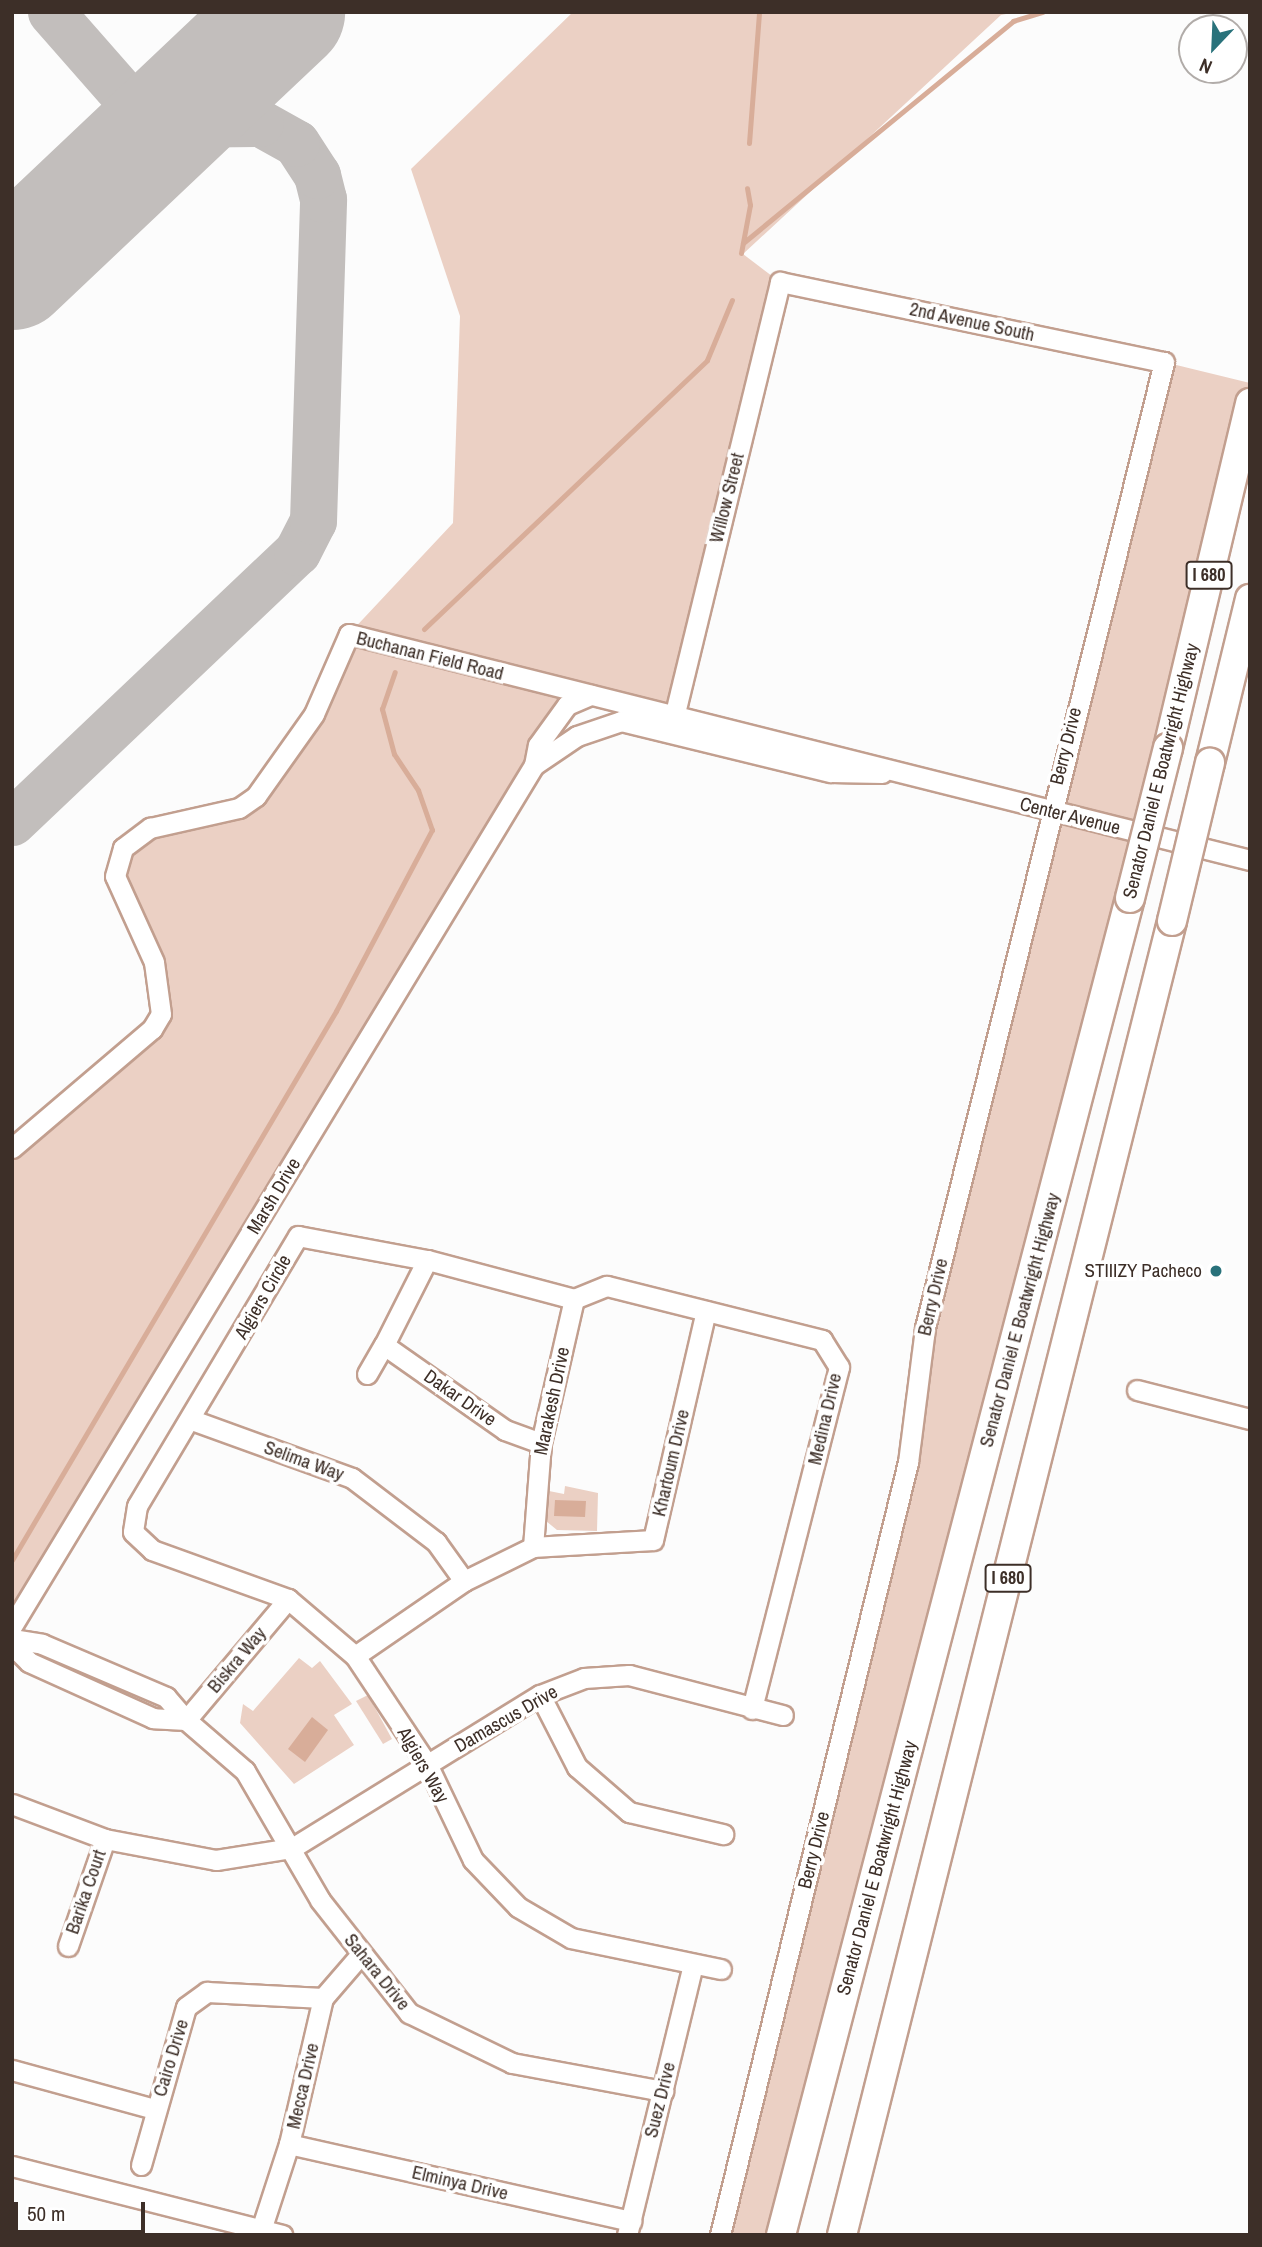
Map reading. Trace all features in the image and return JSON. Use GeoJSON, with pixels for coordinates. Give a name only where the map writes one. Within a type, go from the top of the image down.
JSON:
{"type":"FeatureCollection","features":[{"type":"Feature","properties":{"kind":"highway","name":"Senator Daniel E Boatwright Highway"},"geometry":{"type":"LineString","coordinates":[[781,2235],[1130,898],[1250,402]]}},
{"type":"Feature","properties":{"kind":"highway","name":"I 680"},"geometry":{"type":"LineString","coordinates":[[845,2227],[1250,599]]}},
{"type":"Feature","properties":{"kind":"street","name":"2nd Avenue South"},"geometry":{"type":"LineString","coordinates":[[780,282],[1164,362]]}},
{"type":"Feature","properties":{"kind":"street","name":"Willow Street"},"geometry":{"type":"LineString","coordinates":[[675,713],[780,282]]}},
{"type":"Feature","properties":{"kind":"street","name":"Berry Drive"},"geometry":{"type":"LineString","coordinates":[[720,2235],[908,1462],[920,1350],[1049,811],[1164,362]]}},
{"type":"Feature","properties":{"kind":"street","name":"Buchanan Field Road"},"geometry":{"type":"LineString","coordinates":[[12,1148],[152,1029],[160,1014],[157,971],[115,876],[123,848],[150,828],[239,808],[256,796],[314,714],[349,634],[591,695]]}},
{"type":"Feature","properties":{"kind":"street","name":"Center Avenue"},"geometry":{"type":"LineString","coordinates":[[591,695],[843,753],[890,772],[1250,860]]}},
{"type":"Feature","properties":{"kind":"street","name":"Marsh Drive"},"geometry":{"type":"LineString","coordinates":[[12,1626],[534,765],[538,745],[567,705],[591,695]]}},
{"type":"Feature","properties":{"kind":"street","name":"Center Avenue"},"geometry":{"type":"LineString","coordinates":[[603,723],[621,720],[831,772],[890,772]]}},
{"type":"Feature","properties":{"kind":"street","name":"Marsh Drive"},"geometry":{"type":"LineString","coordinates":[[534,765],[603,723]]}},
{"type":"Feature","properties":{"kind":"street","name":"Algiers Circle"},"geometry":{"type":"LineString","coordinates":[[133,1532],[137,1506],[192,1420],[298,1236],[427,1260],[574,1298]]}},
{"type":"Feature","properties":{"kind":"street"},"geometry":{"type":"LineString","coordinates":[[367,1374],[427,1260]]}},
{"type":"Feature","properties":{"kind":"street","name":"Medina Drive"},"geometry":{"type":"LineString","coordinates":[[574,1298],[607,1286],[822,1339],[839,1367],[752,1709]]}},
{"type":"Feature","properties":{"kind":"street","name":"Marakesh Drive"},"geometry":{"type":"LineString","coordinates":[[533,1547],[541,1443],[574,1298]]}},
{"type":"Feature","properties":{"kind":"street","name":"Khartoum Drive"},"geometry":{"type":"LineString","coordinates":[[355,1656],[464,1581],[533,1547],[653,1540],[706,1311]]}},
{"type":"Feature","properties":{"kind":"street","name":"Dakar Drive"},"geometry":{"type":"LineString","coordinates":[[384,1345],[505,1430],[541,1443]]}},
{"type":"Feature","properties":{"kind":"street"},"geometry":{"type":"LineString","coordinates":[[1137,1390],[1250,1419]]}},
{"type":"Feature","properties":{"kind":"street","name":"Selima Way"},"geometry":{"type":"LineString","coordinates":[[192,1420],[352,1478],[436,1542],[464,1581]]}},
{"type":"Feature","properties":{"kind":"street","name":"Algiers Way"},"geometry":{"type":"LineString","coordinates":[[133,1532],[152,1550],[288,1600],[355,1656],[428,1766],[473,1860],[519,1908],[571,1938],[721,1969]]}},
{"type":"Feature","properties":{"kind":"street","name":"Biskra Way"},"geometry":{"type":"LineString","coordinates":[[186,1720],[288,1600]]}},
{"type":"Feature","properties":{"kind":"street","name":"Sahara Drive"},"geometry":{"type":"LineString","coordinates":[[12,1639],[43,1644],[166,1697],[186,1720],[245,1771],[320,1900],[409,2013],[512,2063],[663,2091]]}},
{"type":"Feature","properties":{"kind":"street"},"geometry":{"type":"LineString","coordinates":[[12,1645],[29,1662],[153,1718],[186,1720]]}},
{"type":"Feature","properties":{"kind":"street","name":"Damascus Drive"},"geometry":{"type":"LineString","coordinates":[[292,1848],[540,1695],[583,1678],[629,1675],[783,1715]]}},
{"type":"Feature","properties":{"kind":"street"},"geometry":{"type":"LineString","coordinates":[[540,1695],[577,1767],[629,1812],[723,1834]]}},
{"type":"Feature","properties":{"kind":"street"},"geometry":{"type":"LineString","coordinates":[[12,1804],[105,1839],[216,1860],[292,1848]]}},
{"type":"Feature","properties":{"kind":"street","name":"Barika Court"},"geometry":{"type":"LineString","coordinates":[[68,1946],[105,1839]]}},
{"type":"Feature","properties":{"kind":"street","name":"Mecca Drive"},"geometry":{"type":"LineString","coordinates":[[253,2230],[289,2144],[323,1998],[361,1954]]}},
{"type":"Feature","properties":{"kind":"street","name":"Suez Drive"},"geometry":{"type":"LineString","coordinates":[[629,2228],[693,1965]]}},
{"type":"Feature","properties":{"kind":"street","name":"Cairo Drive"},"geometry":{"type":"LineString","coordinates":[[141,2165],[186,2007],[207,1992],[323,1998]]}},
{"type":"Feature","properties":{"kind":"street"},"geometry":{"type":"LineString","coordinates":[[12,2070],[155,2109]]}},
{"type":"Feature","properties":{"kind":"street","name":"Elminya Drive"},"geometry":{"type":"LineString","coordinates":[[289,2144],[629,2228]]}},
{"type":"Feature","properties":{"kind":"street"},"geometry":{"type":"LineString","coordinates":[[12,2166],[253,2230],[282,2235]]}},
{"type":"Feature","properties":{"kind":"shaded area"},"geometry":{"type":"Polygon","coordinates":[[[573,12],[1016,12],[1001,15],[743,254],[780,282],[675,713],[567,705],[538,745],[534,765],[12,1626],[12,1148],[152,1029],[161,1014],[154,962],[115,876],[123,848],[150,828],[239,808],[256,796],[314,714],[349,634],[453,523],[460,316],[411,169],[573,12]]]}},
{"type":"Feature","properties":{"kind":"shaded area"},"geometry":{"type":"Polygon","coordinates":[[[1164,362],[1250,383],[1250,403],[781,2235],[720,2235],[908,1462],[920,1350],[1164,362]]]}},
{"type":"Feature","properties":{"kind":"shaded area"},"geometry":{"type":"Polygon","coordinates":[[[565,1486],[598,1493],[597,1531],[557,1530],[546,1521],[549,1491],[564,1494],[565,1486]]]}},
{"type":"Feature","properties":{"kind":"shaded area"},"geometry":{"type":"Polygon","coordinates":[[[555,1500],[586,1501],[585,1517],[554,1516],[555,1500]]]}},
{"type":"Feature","properties":{"kind":"shaded area"},"geometry":{"type":"Polygon","coordinates":[[[299,1658],[312,1668],[320,1661],[352,1704],[334,1715],[354,1745],[294,1784],[240,1723],[243,1704],[253,1711],[299,1658]]]}},
{"type":"Feature","properties":{"kind":"shaded area"},"geometry":{"type":"Polygon","coordinates":[[[368,1695],[392,1739],[383,1744],[356,1701],[368,1695]]]}},
{"type":"Feature","properties":{"kind":"shaded area"},"geometry":{"type":"Polygon","coordinates":[[[312,1717],[328,1730],[305,1762],[288,1749],[312,1717]]]}},
{"type":"Feature","properties":{"kind":"waterway"},"geometry":{"type":"LineString","coordinates":[[749,143],[759,12]]}},
{"type":"Feature","properties":{"kind":"waterway"},"geometry":{"type":"LineString","coordinates":[[743,243],[1013,21],[1043,12]]}},
{"type":"Feature","properties":{"kind":"waterway"},"geometry":{"type":"LineString","coordinates":[[741,253],[750,205],[747,188]]}},
{"type":"Feature","properties":{"kind":"waterway"},"geometry":{"type":"LineString","coordinates":[[424,629],[707,360],[732,300]]}},
{"type":"Feature","properties":{"kind":"waterway"},"geometry":{"type":"LineString","coordinates":[[12,1560],[336,1011],[432,830],[418,790],[394,754],[382,709],[395,672]]}},
{"type":"Feature","properties":{"kind":"taxiway"},"geometry":{"type":"LineString","coordinates":[[51,12],[145,119],[143,139],[129,160]]}},
{"type":"Feature","properties":{"kind":"taxiway"},"geometry":{"type":"LineString","coordinates":[[12,822],[297,552],[313,521],[323,199],[317,175],[296,143],[260,123],[166,124]]}},
{"type":"Feature","properties":{"kind":"runway"},"geometry":{"type":"LineString","coordinates":[[12,270],[285,12]]}},
{"type":"Feature","properties":{"kind":"place","name":"STIIIZY Pacheco"},"geometry":{"type":"Point","coordinates":[1216,1271]}}]}
